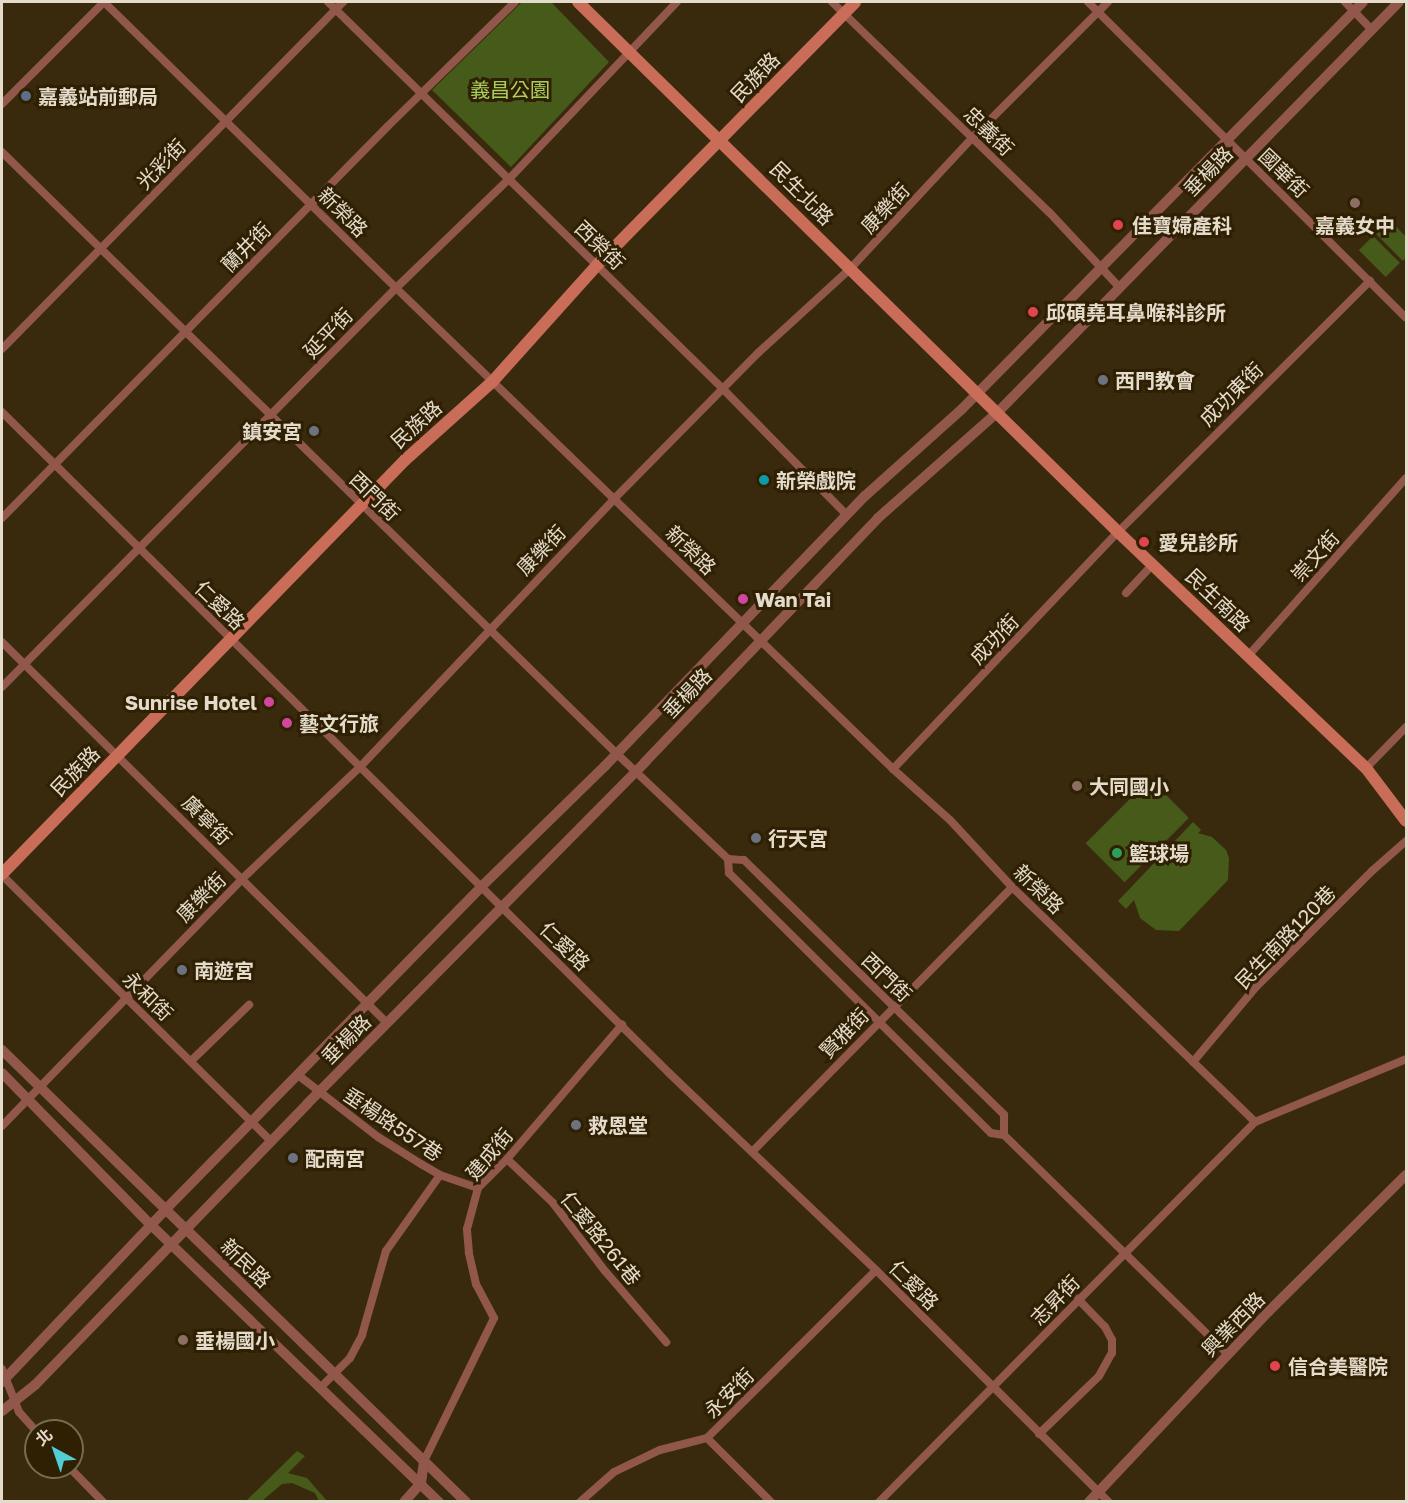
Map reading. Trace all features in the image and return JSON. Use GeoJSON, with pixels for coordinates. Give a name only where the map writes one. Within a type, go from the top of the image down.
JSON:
{"type":"FeatureCollection","features":[{"type":"Feature","properties":{"kind":"main road","name":"民生北路"},"geometry":{"type":"LineString","coordinates":[[578,2],[721,140],[849,270],[998,412]]}},
{"type":"Feature","properties":{"kind":"main road","name":"民族路"},"geometry":{"type":"LineString","coordinates":[[2,874],[229,638],[405,460],[493,381],[597,265],[855,2]]}},
{"type":"Feature","properties":{"kind":"main road","name":"民生南路"},"geometry":{"type":"LineString","coordinates":[[998,412],[1118,532],[1366,768],[1407,821]]}},
{"type":"Feature","properties":{"kind":"street"},"geometry":{"type":"LineString","coordinates":[[2,104],[104,2]]}},
{"type":"Feature","properties":{"kind":"street","name":"新榮路"},"geometry":{"type":"LineString","coordinates":[[104,2],[893,769],[950,820],[1012,887],[1255,1122]]}},
{"type":"Feature","properties":{"kind":"street","name":"西榮街"},"geometry":{"type":"LineString","coordinates":[[328,2],[723,389],[846,514]]}},
{"type":"Feature","properties":{"kind":"street","name":"光彩街"},"geometry":{"type":"LineString","coordinates":[[2,349],[343,2]]}},
{"type":"Feature","properties":{"kind":"street","name":"蘭井街"},"geometry":{"type":"LineString","coordinates":[[2,518],[185,330],[515,2]]}},
{"type":"Feature","properties":{"kind":"street","name":"延平街"},"geometry":{"type":"LineString","coordinates":[[2,687],[396,288],[508,180],[677,2]]}},
{"type":"Feature","properties":{"kind":"street","name":"忠義街"},"geometry":{"type":"LineString","coordinates":[[832,2],[1049,212],[1120,288]]}},
{"type":"Feature","properties":{"kind":"street","name":"國華街"},"geometry":{"type":"LineString","coordinates":[[1088,2],[1407,318]]}},
{"type":"Feature","properties":{"kind":"street","name":"康樂街"},"geometry":{"type":"LineString","coordinates":[[2,1126],[243,878],[360,766],[614,499],[723,389],[849,270],[972,138],[1108,2]]}},
{"type":"Feature","properties":{"kind":"street"},"geometry":{"type":"LineString","coordinates":[[1345,2],[1372,30]]}},
{"type":"Feature","properties":{"kind":"street","name":"垂楊路"},"geometry":{"type":"LineString","coordinates":[[2,1377],[481,887],[616,753],[846,514],[978,393],[1363,2]]}},
{"type":"Feature","properties":{"kind":"street","name":"垂楊路"},"geometry":{"type":"LineString","coordinates":[[2,1416],[637,771],[878,518],[998,412],[1399,2]]}},
{"type":"Feature","properties":{"kind":"street","name":"西門街"},"geometry":{"type":"LineString","coordinates":[[2,152],[272,415],[360,506],[490,627],[616,753],[728,858],[744,860],[893,1006],[1004,1115],[1004,1135]]}},
{"type":"Feature","properties":{"kind":"street","name":"成功東街"},"geometry":{"type":"LineString","coordinates":[[1118,532],[1370,281]]}},
{"type":"Feature","properties":{"kind":"street","name":"仁愛路"},"geometry":{"type":"LineString","coordinates":[[2,412],[502,908],[876,1270],[1109,1502]]}},
{"type":"Feature","properties":{"kind":"street","name":"崇文街"},"geometry":{"type":"LineString","coordinates":[[1248,656],[1407,478]]}},
{"type":"Feature","properties":{"kind":"street","name":"成功街"},"geometry":{"type":"LineString","coordinates":[[893,769],[1118,532]]}},
{"type":"Feature","properties":{"kind":"street"},"geometry":{"type":"LineString","coordinates":[[1126,593],[1153,564]]}},
{"type":"Feature","properties":{"kind":"street","name":"廣寧街"},"geometry":{"type":"LineString","coordinates":[[2,642],[387,1023]]}},
{"type":"Feature","properties":{"kind":"street"},"geometry":{"type":"LineString","coordinates":[[1366,768],[1407,727]]}},
{"type":"Feature","properties":{"kind":"street","name":"民生南路120巷"},"geometry":{"type":"LineString","coordinates":[[1193,1062],[1256,987],[1372,871],[1407,841]]}},
{"type":"Feature","properties":{"kind":"street","name":"西門街"},"geometry":{"type":"LineString","coordinates":[[728,858],[729,873],[991,1132],[1004,1135],[1228,1354]]}},
{"type":"Feature","properties":{"kind":"street","name":"永和街"},"geometry":{"type":"LineString","coordinates":[[2,874],[271,1141]]}},
{"type":"Feature","properties":{"kind":"street","name":"賢雅街"},"geometry":{"type":"LineString","coordinates":[[752,1152],[1012,887]]}},
{"type":"Feature","properties":{"kind":"street"},"geometry":{"type":"LineString","coordinates":[[191,1061],[249,1005]]}},
{"type":"Feature","properties":{"kind":"street","name":"建成街"},"geometry":{"type":"LineString","coordinates":[[424,1461],[494,1318],[477,1284],[469,1253],[467,1229],[478,1188],[507,1159],[622,1025]]}},
{"type":"Feature","properties":{"kind":"street","name":"新民路"},"geometry":{"type":"LineString","coordinates":[[2,1050],[466,1502]]}},
{"type":"Feature","properties":{"kind":"street"},"geometry":{"type":"LineString","coordinates":[[1255,1122],[1407,1059]]}},
{"type":"Feature","properties":{"kind":"street","name":"新民路"},"geometry":{"type":"LineString","coordinates":[[2,1073],[151,1225],[439,1502]]}},
{"type":"Feature","properties":{"kind":"street","name":"垂楊路557巷"},"geometry":{"type":"LineString","coordinates":[[298,1075],[318,1093],[378,1137],[440,1175],[478,1188]]}},
{"type":"Feature","properties":{"kind":"street","name":"志昇街"},"geometry":{"type":"LineString","coordinates":[[879,1502],[1255,1122]]}},
{"type":"Feature","properties":{"kind":"street","name":"仁愛路261巷"},"geometry":{"type":"LineString","coordinates":[[507,1159],[553,1203],[605,1271],[666,1342]]}},
{"type":"Feature","properties":{"kind":"street","name":"興業西路"},"geometry":{"type":"LineString","coordinates":[[1089,1502],[1228,1354],[1407,1174]]}},
{"type":"Feature","properties":{"kind":"street"},"geometry":{"type":"LineString","coordinates":[[321,1387],[350,1358],[362,1335],[386,1251],[440,1175]]}},
{"type":"Feature","properties":{"kind":"street","name":"永安街"},"geometry":{"type":"LineString","coordinates":[[580,1502],[614,1472],[660,1450],[707,1438],[876,1270]]}},
{"type":"Feature","properties":{"kind":"street"},"geometry":{"type":"LineString","coordinates":[[1039,1434],[1099,1376],[1112,1353],[1112,1340],[1105,1326],[1078,1299]]}},
{"type":"Feature","properties":{"kind":"street"},"geometry":{"type":"LineString","coordinates":[[2,1377],[19,1412],[25,1419]]}},
{"type":"Feature","properties":{"kind":"street"},"geometry":{"type":"LineString","coordinates":[[707,1438],[771,1502]]}},
{"type":"Feature","properties":{"kind":"street"},"geometry":{"type":"LineString","coordinates":[[404,1502],[421,1483],[424,1461]]}},
{"type":"Feature","properties":{"kind":"street"},"geometry":{"type":"LineString","coordinates":[[81,1479],[103,1502]]}},
{"type":"Feature","properties":{"kind":"green space","name":"義昌公園"},"geometry":{"type":"Polygon","coordinates":[[[522,2],[551,2],[609,62],[511,167],[432,90],[522,2]]]}},
{"type":"Feature","properties":{"kind":"green space"},"geometry":{"type":"Polygon","coordinates":[[[1389,219],[1406,237],[1406,257],[1403,261],[1375,233],[1389,219]]]}},
{"type":"Feature","properties":{"kind":"green space"},"geometry":{"type":"Polygon","coordinates":[[[1373,236],[1400,263],[1386,277],[1359,250],[1373,236]]]}},
{"type":"Feature","properties":{"kind":"green space"},"geometry":{"type":"Polygon","coordinates":[[[1150,779],[1189,818],[1125,882],[1086,843],[1150,779]]]}},
{"type":"Feature","properties":{"kind":"green space"},"geometry":{"type":"Polygon","coordinates":[[[1193,822],[1201,830],[1198,833],[1212,837],[1226,850],[1229,858],[1228,880],[1179,931],[1156,930],[1140,918],[1134,900],[1126,909],[1118,901],[1193,822]]]}},
{"type":"Feature","properties":{"kind":"green space"},"geometry":{"type":"Polygon","coordinates":[[[297,1451],[305,1456],[288,1473],[307,1478],[327,1501],[319,1501],[315,1493],[292,1483],[282,1484],[262,1501],[246,1501],[297,1451]]]}},
{"type":"Feature","properties":{"kind":"place","name":"嘉義站前郵局"},"geometry":{"type":"Point","coordinates":[26,96]}},
{"type":"Feature","properties":{"kind":"place","name":"嘉義女中"},"geometry":{"type":"Point","coordinates":[1355,203]}},
{"type":"Feature","properties":{"kind":"place","name":"佳寶婦產科"},"geometry":{"type":"Point","coordinates":[1118,225]}},
{"type":"Feature","properties":{"kind":"place","name":"邱碩堯耳鼻喉科診所"},"geometry":{"type":"Point","coordinates":[1033,312]}},
{"type":"Feature","properties":{"kind":"place","name":"西門教會"},"geometry":{"type":"Point","coordinates":[1103,380]}},
{"type":"Feature","properties":{"kind":"place","name":"鎮安宮"},"geometry":{"type":"Point","coordinates":[314,431]}},
{"type":"Feature","properties":{"kind":"place","name":"新榮戲院"},"geometry":{"type":"Point","coordinates":[764,480]}},
{"type":"Feature","properties":{"kind":"place","name":"愛兒診所"},"geometry":{"type":"Point","coordinates":[1144,542]}},
{"type":"Feature","properties":{"kind":"place","name":"Wan Tai"},"geometry":{"type":"Point","coordinates":[743,599]}},
{"type":"Feature","properties":{"kind":"place","name":"Sunrise Hotel"},"geometry":{"type":"Point","coordinates":[269,702]}},
{"type":"Feature","properties":{"kind":"place","name":"藝文行旅"},"geometry":{"type":"Point","coordinates":[287,723]}},
{"type":"Feature","properties":{"kind":"place","name":"大同國小"},"geometry":{"type":"Point","coordinates":[1077,786]}},
{"type":"Feature","properties":{"kind":"place","name":"行天宮"},"geometry":{"type":"Point","coordinates":[756,838]}},
{"type":"Feature","properties":{"kind":"place","name":"籃球場"},"geometry":{"type":"Point","coordinates":[1117,853]}},
{"type":"Feature","properties":{"kind":"place","name":"南遊宮"},"geometry":{"type":"Point","coordinates":[182,970]}},
{"type":"Feature","properties":{"kind":"place","name":"救恩堂"},"geometry":{"type":"Point","coordinates":[576,1125]}},
{"type":"Feature","properties":{"kind":"place","name":"配南宮"},"geometry":{"type":"Point","coordinates":[293,1158]}},
{"type":"Feature","properties":{"kind":"place","name":"垂楊國小"},"geometry":{"type":"Point","coordinates":[183,1340]}},
{"type":"Feature","properties":{"kind":"place","name":"信合美醫院"},"geometry":{"type":"Point","coordinates":[1275,1366]}}]}
